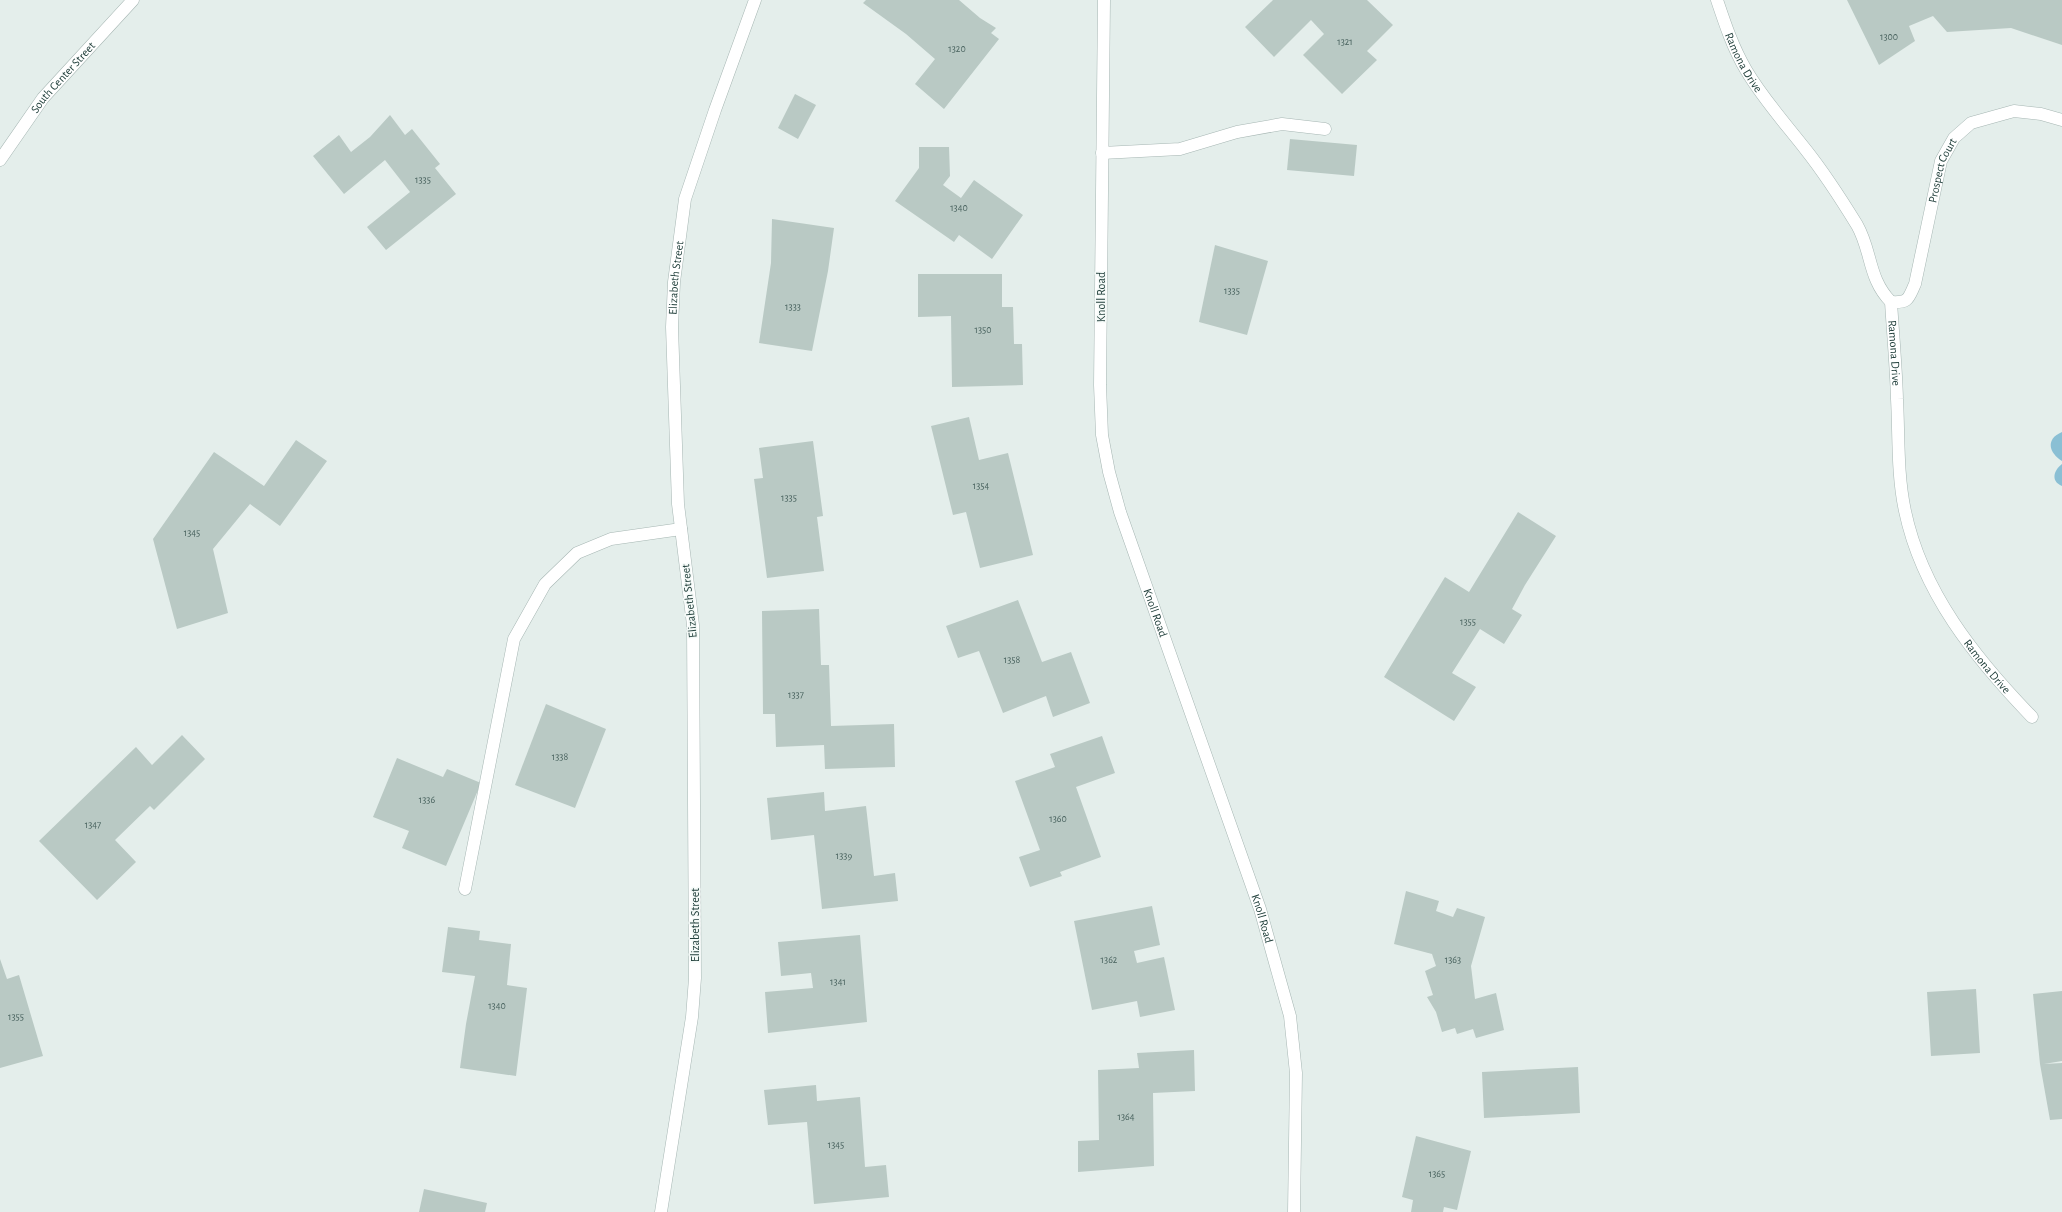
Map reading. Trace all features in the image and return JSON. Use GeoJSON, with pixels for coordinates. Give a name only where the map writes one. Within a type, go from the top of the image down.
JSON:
{"type":"FeatureCollection","features":[{"type":"Feature","properties":{"kind":"street","name":"South Center Street"},"geometry":{"type":"LineString","coordinates":[[0,160],[44,98],[132,0]]}},
{"type":"Feature","properties":{"kind":"street","name":"Elizabeth Street"},"geometry":{"type":"LineString","coordinates":[[661,1212],[692,1016],[695,978],[693,626],[678,504],[672,327],[674,282],[686,199],[715,110],[755,0]]}},
{"type":"Feature","properties":{"kind":"street","name":"Knoll Road"},"geometry":{"type":"LineString","coordinates":[[1104,0],[1100,386],[1102,434],[1120,512],[1260,909],[1290,1016],[1296,1073],[1294,1212]]}},
{"type":"Feature","properties":{"kind":"street","name":"Ramona Drive"},"geometry":{"type":"LineString","coordinates":[[1717,0],[1733,45],[1745,69],[1762,95],[1832,186],[1858,227],[1875,280],[1882,293],[1891,302],[1897,380],[1900,461],[1905,510],[1916,551],[1938,599],[1973,650],[1996,680],[2032,717]]}},
{"type":"Feature","properties":{"kind":"street","name":"Prospect Court"},"geometry":{"type":"LineString","coordinates":[[1891,302],[1903,303],[1908,300],[1914,284],[1941,160],[1954,138],[1971,123],[2014,111],[2041,114],[2062,120]]}},
{"type":"Feature","properties":{"kind":"street"},"geometry":{"type":"LineString","coordinates":[[1102,153],[1180,150],[1237,132],[1282,124],[1325,129]]}},
{"type":"Feature","properties":{"kind":"street"},"geometry":{"type":"LineString","coordinates":[[465,889],[514,639],[545,584],[577,553],[612,539],[681,529]]}},
{"type":"Feature","properties":{"kind":"water"},"geometry":{"type":"Polygon","coordinates":[[[2062,432],[2062,461],[2054,454],[2051,442],[2053,438],[2062,432]]]}},
{"type":"Feature","properties":{"kind":"water"},"geometry":{"type":"Polygon","coordinates":[[[2062,464],[2062,486],[2058,484],[2054,475],[2059,466],[2062,464]]]}},
{"type":"Feature","properties":{"kind":"building"},"geometry":{"type":"Polygon","coordinates":[[[866,0],[959,0],[980,18],[996,28],[991,33],[999,39],[944,109],[915,84],[935,59],[906,34],[863,3],[866,0]]]}},
{"type":"Feature","properties":{"kind":"building"},"geometry":{"type":"Polygon","coordinates":[[[1273,0],[1367,0],[1393,25],[1367,51],[1377,60],[1342,94],[1303,55],[1324,34],[1311,20],[1274,57],[1245,27],[1273,0]]]}},
{"type":"Feature","properties":{"kind":"building"},"geometry":{"type":"Polygon","coordinates":[[[1847,0],[2062,0],[2062,45],[2011,28],[1947,32],[1933,16],[1909,26],[1915,41],[1879,65],[1847,0]]]}},
{"type":"Feature","properties":{"kind":"building"},"geometry":{"type":"Polygon","coordinates":[[[795,94],[816,105],[798,139],[778,128],[795,94]]]}},
{"type":"Feature","properties":{"kind":"building"},"geometry":{"type":"Polygon","coordinates":[[[390,115],[405,135],[412,129],[440,164],[435,168],[456,194],[386,250],[367,227],[410,192],[385,160],[344,194],[313,156],[339,135],[351,152],[370,137],[390,115]]]}},
{"type":"Feature","properties":{"kind":"building"},"geometry":{"type":"Polygon","coordinates":[[[1290,139],[1357,145],[1354,176],[1287,170],[1290,139]]]}},
{"type":"Feature","properties":{"kind":"building"},"geometry":{"type":"Polygon","coordinates":[[[919,147],[949,147],[950,176],[943,185],[961,198],[974,180],[1023,215],[992,259],[959,235],[954,242],[895,201],[919,168],[919,147]]]}},
{"type":"Feature","properties":{"kind":"building"},"geometry":{"type":"Polygon","coordinates":[[[772,219],[834,228],[828,271],[812,351],[759,343],[771,263],[772,219]]]}},
{"type":"Feature","properties":{"kind":"building"},"geometry":{"type":"Polygon","coordinates":[[[1215,245],[1268,261],[1247,335],[1199,322],[1215,245]]]}},
{"type":"Feature","properties":{"kind":"building"},"geometry":{"type":"Polygon","coordinates":[[[918,274],[1002,274],[1002,307],[1013,307],[1014,344],[1022,344],[1023,385],[952,387],[951,316],[918,317],[918,274]]]}},
{"type":"Feature","properties":{"kind":"building"},"geometry":{"type":"Polygon","coordinates":[[[969,417],[979,460],[1008,453],[1033,555],[980,568],[966,512],[953,515],[931,426],[969,417]]]}},
{"type":"Feature","properties":{"kind":"building"},"geometry":{"type":"Polygon","coordinates":[[[296,440],[327,461],[280,526],[250,504],[213,549],[228,613],[177,629],[153,539],[214,452],[264,486],[296,440]]]}},
{"type":"Feature","properties":{"kind":"building"},"geometry":{"type":"Polygon","coordinates":[[[813,441],[823,516],[817,517],[824,571],[767,578],[754,479],[763,478],[759,448],[813,441]]]}},
{"type":"Feature","properties":{"kind":"building"},"geometry":{"type":"Polygon","coordinates":[[[1518,512],[1556,536],[1525,585],[1512,609],[1522,615],[1504,644],[1480,629],[1452,673],[1476,687],[1454,721],[1384,677],[1445,577],[1469,592],[1518,512]]]}},
{"type":"Feature","properties":{"kind":"building"},"geometry":{"type":"Polygon","coordinates":[[[1018,600],[1042,662],[1071,652],[1090,703],[1053,717],[1046,696],[1003,713],[979,651],[958,658],[946,626],[1018,600]]]}},
{"type":"Feature","properties":{"kind":"building"},"geometry":{"type":"Polygon","coordinates":[[[819,609],[821,665],[829,665],[831,726],[894,724],[895,767],[825,769],[824,745],[776,747],[775,714],[763,714],[762,611],[819,609]]]}},
{"type":"Feature","properties":{"kind":"building"},"geometry":{"type":"Polygon","coordinates":[[[546,704],[606,729],[575,808],[515,785],[546,704]]]}},
{"type":"Feature","properties":{"kind":"building"},"geometry":{"type":"Polygon","coordinates":[[[182,735],[205,759],[154,810],[150,806],[115,840],[136,862],[97,900],[39,841],[136,747],[152,765],[182,735]]]}},
{"type":"Feature","properties":{"kind":"building"},"geometry":{"type":"Polygon","coordinates":[[[1102,736],[1115,773],[1076,787],[1101,857],[1060,872],[1062,876],[1030,887],[1019,857],[1040,850],[1015,781],[1055,767],[1050,754],[1102,736]]]}},
{"type":"Feature","properties":{"kind":"building"},"geometry":{"type":"Polygon","coordinates":[[[397,758],[443,777],[447,769],[481,783],[446,866],[402,848],[409,831],[373,817],[397,758]]]}},
{"type":"Feature","properties":{"kind":"building"},"geometry":{"type":"Polygon","coordinates":[[[824,792],[825,811],[866,806],[874,876],[895,873],[898,901],[822,909],[814,835],[771,840],[767,798],[824,792]]]}},
{"type":"Feature","properties":{"kind":"building"},"geometry":{"type":"Polygon","coordinates":[[[1406,891],[1439,901],[1436,911],[1453,917],[1457,908],[1485,917],[1471,966],[1475,999],[1496,993],[1504,1030],[1476,1038],[1473,1029],[1457,1034],[1455,1028],[1442,1032],[1436,1012],[1427,997],[1433,995],[1425,971],[1436,966],[1432,954],[1394,944],[1406,891]]]}},
{"type":"Feature","properties":{"kind":"building"},"geometry":{"type":"Polygon","coordinates":[[[1152,906],[1160,945],[1134,951],[1137,963],[1164,957],[1175,1010],[1140,1017],[1137,1001],[1092,1010],[1074,921],[1152,906]]]}},
{"type":"Feature","properties":{"kind":"building"},"geometry":{"type":"Polygon","coordinates":[[[448,927],[480,931],[479,940],[511,944],[507,985],[527,988],[516,1076],[460,1068],[475,976],[442,972],[448,927]]]}},
{"type":"Feature","properties":{"kind":"building"},"geometry":{"type":"Polygon","coordinates":[[[860,935],[867,1022],[768,1033],[765,992],[813,988],[811,973],[781,976],[778,942],[860,935]]]}},
{"type":"Feature","properties":{"kind":"building"},"geometry":{"type":"Polygon","coordinates":[[[0,959],[7,979],[19,975],[43,1056],[0,1068],[0,959]]]}},
{"type":"Feature","properties":{"kind":"building"},"geometry":{"type":"Polygon","coordinates":[[[1976,989],[1980,1053],[1931,1056],[1927,992],[1976,989]]]}},
{"type":"Feature","properties":{"kind":"building"},"geometry":{"type":"Polygon","coordinates":[[[2062,991],[2062,1061],[2044,1064],[2062,1063],[2062,1119],[2050,1120],[2040,1064],[2033,994],[2062,991]]]}},
{"type":"Feature","properties":{"kind":"building"},"geometry":{"type":"Polygon","coordinates":[[[1194,1050],[1195,1091],[1153,1093],[1154,1166],[1078,1172],[1078,1141],[1099,1140],[1098,1070],[1139,1068],[1137,1053],[1194,1050]]]}},
{"type":"Feature","properties":{"kind":"building"},"geometry":{"type":"Polygon","coordinates":[[[1578,1067],[1580,1113],[1484,1118],[1482,1072],[1578,1067]]]}},
{"type":"Feature","properties":{"kind":"building"},"geometry":{"type":"Polygon","coordinates":[[[816,1085],[817,1101],[860,1097],[865,1167],[886,1165],[889,1197],[814,1204],[807,1122],[768,1125],[764,1090],[816,1085]]]}},
{"type":"Feature","properties":{"kind":"building"},"geometry":{"type":"Polygon","coordinates":[[[1416,1136],[1471,1151],[1457,1210],[1444,1207],[1443,1212],[1411,1212],[1413,1200],[1402,1197],[1416,1136]]]}},
{"type":"Feature","properties":{"kind":"building"},"geometry":{"type":"Polygon","coordinates":[[[424,1189],[487,1203],[485,1212],[419,1212],[424,1189]]]}}]}
